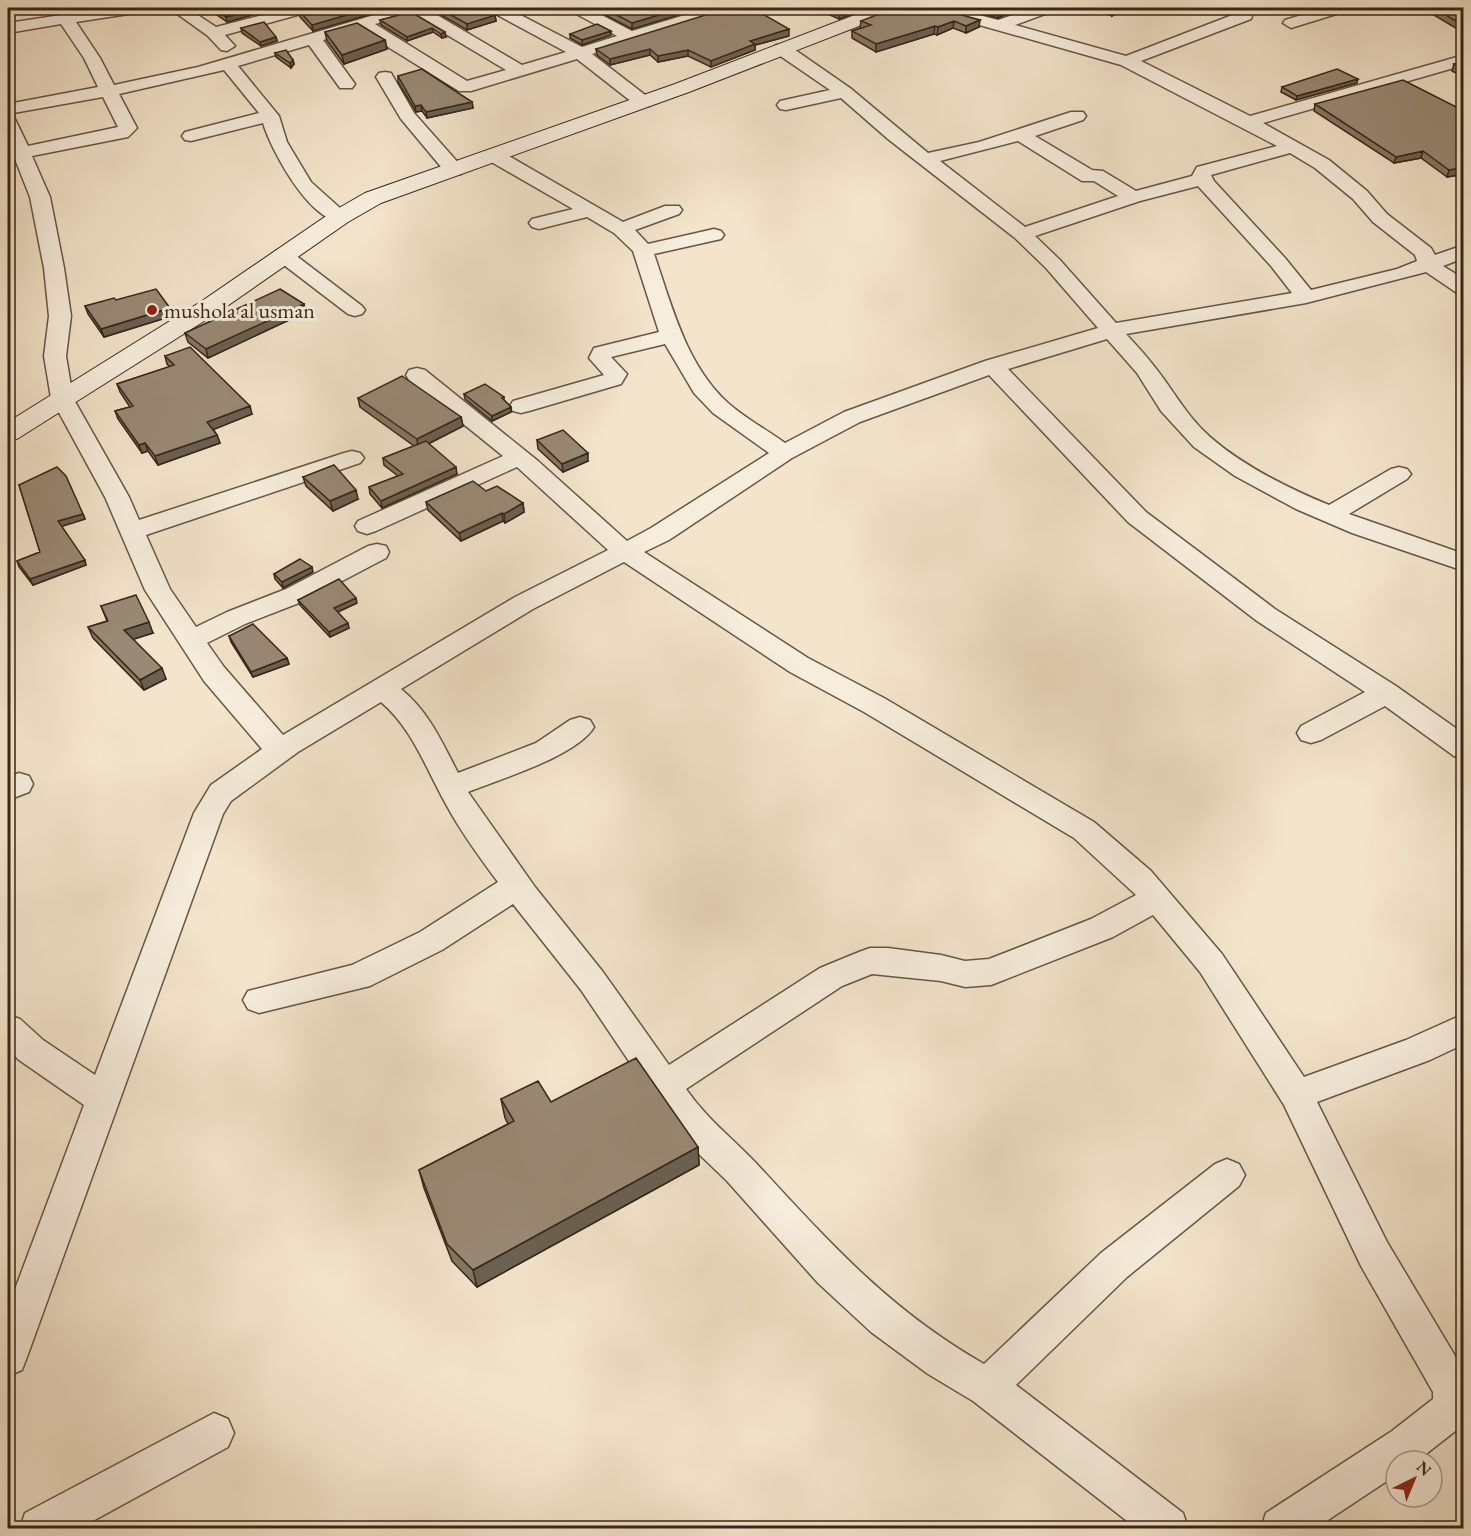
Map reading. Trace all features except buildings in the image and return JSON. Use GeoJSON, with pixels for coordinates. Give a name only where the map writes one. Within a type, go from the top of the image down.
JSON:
{"type":"FeatureCollection","features":[{"type":"Feature","properties":{"kind":"main road"},"geometry":{"type":"LineString","coordinates":[[8,433],[211,306],[340,216],[372,198],[644,102],[888,8]]}},
{"type":"Feature","properties":{"kind":"street"},"geometry":{"type":"LineString","coordinates":[[8,28],[135,8]]}},
{"type":"Feature","properties":{"kind":"street"},"geometry":{"type":"LineString","coordinates":[[180,10],[204,8]]}},
{"type":"Feature","properties":{"kind":"street"},"geometry":{"type":"LineString","coordinates":[[214,33],[306,8]]}},
{"type":"Feature","properties":{"kind":"street"},"geometry":{"type":"LineString","coordinates":[[350,8],[461,86],[473,85],[723,8]]}},
{"type":"Feature","properties":{"kind":"street"},"geometry":{"type":"LineString","coordinates":[[8,109],[110,91],[234,62],[311,37],[414,8],[520,71]]}},
{"type":"Feature","properties":{"kind":"street"},"geometry":{"type":"LineString","coordinates":[[496,8],[580,53],[644,102]]}},
{"type":"Feature","properties":{"kind":"street"},"geometry":{"type":"LineString","coordinates":[[577,8],[631,37]]}},
{"type":"Feature","properties":{"kind":"street"},"geometry":{"type":"LineString","coordinates":[[936,8],[1127,61],[1248,122],[1322,164],[1360,195],[1380,218],[1424,252],[1429,266],[1464,289]]}},
{"type":"Feature","properties":{"kind":"street"},"geometry":{"type":"LineString","coordinates":[[998,26],[1047,8]]}},
{"type":"Feature","properties":{"kind":"street"},"geometry":{"type":"LineString","coordinates":[[1127,61],[1245,16],[1245,13],[1235,8]]}},
{"type":"Feature","properties":{"kind":"street"},"geometry":{"type":"LineString","coordinates":[[1291,23],[1340,8]]}},
{"type":"Feature","properties":{"kind":"street"},"geometry":{"type":"LineString","coordinates":[[180,10],[214,33],[270,116],[278,142],[304,185],[340,216]]}},
{"type":"Feature","properties":{"kind":"street"},"geometry":{"type":"LineString","coordinates":[[662,12],[679,22]]}},
{"type":"Feature","properties":{"kind":"street"},"geometry":{"type":"LineString","coordinates":[[15,153],[127,131],[128,128],[110,91],[92,58],[66,19]]}},
{"type":"Feature","properties":{"kind":"street"},"geometry":{"type":"LineString","coordinates":[[311,37],[327,55],[346,84]]}},
{"type":"Feature","properties":{"kind":"street"},"geometry":{"type":"LineString","coordinates":[[782,49],[844,92],[1022,234],[1053,264],[1110,332],[1146,370],[1169,406],[1202,442],[1267,485],[1330,515],[1464,563]]}},
{"type":"Feature","properties":{"kind":"street"},"geometry":{"type":"LineString","coordinates":[[1248,122],[1464,60]]}},
{"type":"Feature","properties":{"kind":"street"},"geometry":{"type":"LineString","coordinates":[[385,77],[407,115],[454,170]]}},
{"type":"Feature","properties":{"kind":"street"},"geometry":{"type":"LineString","coordinates":[[786,105],[844,92]]}},
{"type":"Feature","properties":{"kind":"street"},"geometry":{"type":"LineString","coordinates":[[190,136],[270,116]]}},
{"type":"Feature","properties":{"kind":"street"},"geometry":{"type":"LineString","coordinates":[[926,159],[1021,135],[1077,116]]}},
{"type":"Feature","properties":{"kind":"street"},"geometry":{"type":"LineString","coordinates":[[8,121],[15,153],[40,197],[54,268],[60,316],[55,356],[62,398],[117,497],[158,590],[214,674],[280,751]]}},
{"type":"Feature","properties":{"kind":"street"},"geometry":{"type":"LineString","coordinates":[[1021,135],[1089,177],[1096,175],[1133,197]]}},
{"type":"Feature","properties":{"kind":"street"},"geometry":{"type":"LineString","coordinates":[[1293,146],[1200,174],[1306,297]]}},
{"type":"Feature","properties":{"kind":"street"},"geometry":{"type":"LineString","coordinates":[[495,156],[636,240],[643,251],[671,336],[702,388],[721,408],[784,453]]}},
{"type":"Feature","properties":{"kind":"street"},"geometry":{"type":"LineString","coordinates":[[8,182],[30,176]]}},
{"type":"Feature","properties":{"kind":"street"},"geometry":{"type":"LineString","coordinates":[[1022,234],[1133,197],[1202,178]]}},
{"type":"Feature","properties":{"kind":"street"},"geometry":{"type":"LineString","coordinates":[[621,229],[672,210]]}},
{"type":"Feature","properties":{"kind":"street"},"geometry":{"type":"LineString","coordinates":[[539,223],[589,211]]}},
{"type":"Feature","properties":{"kind":"street"},"geometry":{"type":"LineString","coordinates":[[643,251],[714,235]]}},
{"type":"Feature","properties":{"kind":"street"},"geometry":{"type":"LineString","coordinates":[[8,1357],[214,801],[221,793],[280,751],[524,603],[660,534],[784,453],[852,417],[993,366],[1110,332],[1164,320],[1306,297],[1429,266],[1464,251]]}},
{"type":"Feature","properties":{"kind":"street"},"geometry":{"type":"LineString","coordinates":[[283,255],[355,310]]}},
{"type":"Feature","properties":{"kind":"street"},"geometry":{"type":"LineString","coordinates":[[521,405],[613,379],[616,374],[600,358],[602,353],[671,336]]}},
{"type":"Feature","properties":{"kind":"street"},"geometry":{"type":"LineString","coordinates":[[993,366],[1137,517],[1266,615],[1386,693],[1464,749]]}},
{"type":"Feature","properties":{"kind":"street"},"geometry":{"type":"LineString","coordinates":[[417,375],[519,457],[624,551],[799,665],[874,705],[1084,830],[1140,879],[1211,963],[1296,1095],[1374,1254],[1452,1388],[1452,1405],[1449,1411],[1406,1445],[1281,1528]]}},
{"type":"Feature","properties":{"kind":"street"},"geometry":{"type":"LineString","coordinates":[[367,526],[519,457]]}},
{"type":"Feature","properties":{"kind":"street"},"geometry":{"type":"LineString","coordinates":[[132,531],[352,458]]}},
{"type":"Feature","properties":{"kind":"street"},"geometry":{"type":"LineString","coordinates":[[1330,515],[1399,474]]}},
{"type":"Feature","properties":{"kind":"street"},"geometry":{"type":"LineString","coordinates":[[190,640],[236,618],[295,595],[377,552]]}},
{"type":"Feature","properties":{"kind":"street"},"geometry":{"type":"LineString","coordinates":[[382,688],[405,707],[418,723],[459,802],[516,886],[592,981],[690,1123],[739,1170],[831,1271],[884,1319],[942,1361],[987,1387],[1168,1528]]}},
{"type":"Feature","properties":{"kind":"street"},"geometry":{"type":"LineString","coordinates":[[1311,732],[1386,693]]}},
{"type":"Feature","properties":{"kind":"street"},"geometry":{"type":"LineString","coordinates":[[452,787],[546,750],[580,727]]}},
{"type":"Feature","properties":{"kind":"street"},"geometry":{"type":"LineString","coordinates":[[259,1000],[359,977],[431,941],[516,886]]}},
{"type":"Feature","properties":{"kind":"street"},"geometry":{"type":"LineString","coordinates":[[665,1085],[831,977],[870,961],[919,965],[965,974],[991,972],[1102,928],[1156,899]]}},
{"type":"Feature","properties":{"kind":"street"},"geometry":{"type":"LineString","coordinates":[[1296,1095],[1418,1050],[1464,1028]]}},
{"type":"Feature","properties":{"kind":"street"},"geometry":{"type":"LineString","coordinates":[[8,1029],[31,1050],[103,1099]]}},
{"type":"Feature","properties":{"kind":"street"},"geometry":{"type":"LineString","coordinates":[[987,1387],[1114,1265],[1227,1175]]}},
{"type":"Feature","properties":{"kind":"street"},"geometry":{"type":"LineString","coordinates":[[39,1528],[214,1433]]}},
{"type":"Feature","properties":{"kind":"place","name":"mushola al usman"},"geometry":{"type":"Point","coordinates":[152,310]}}]}
